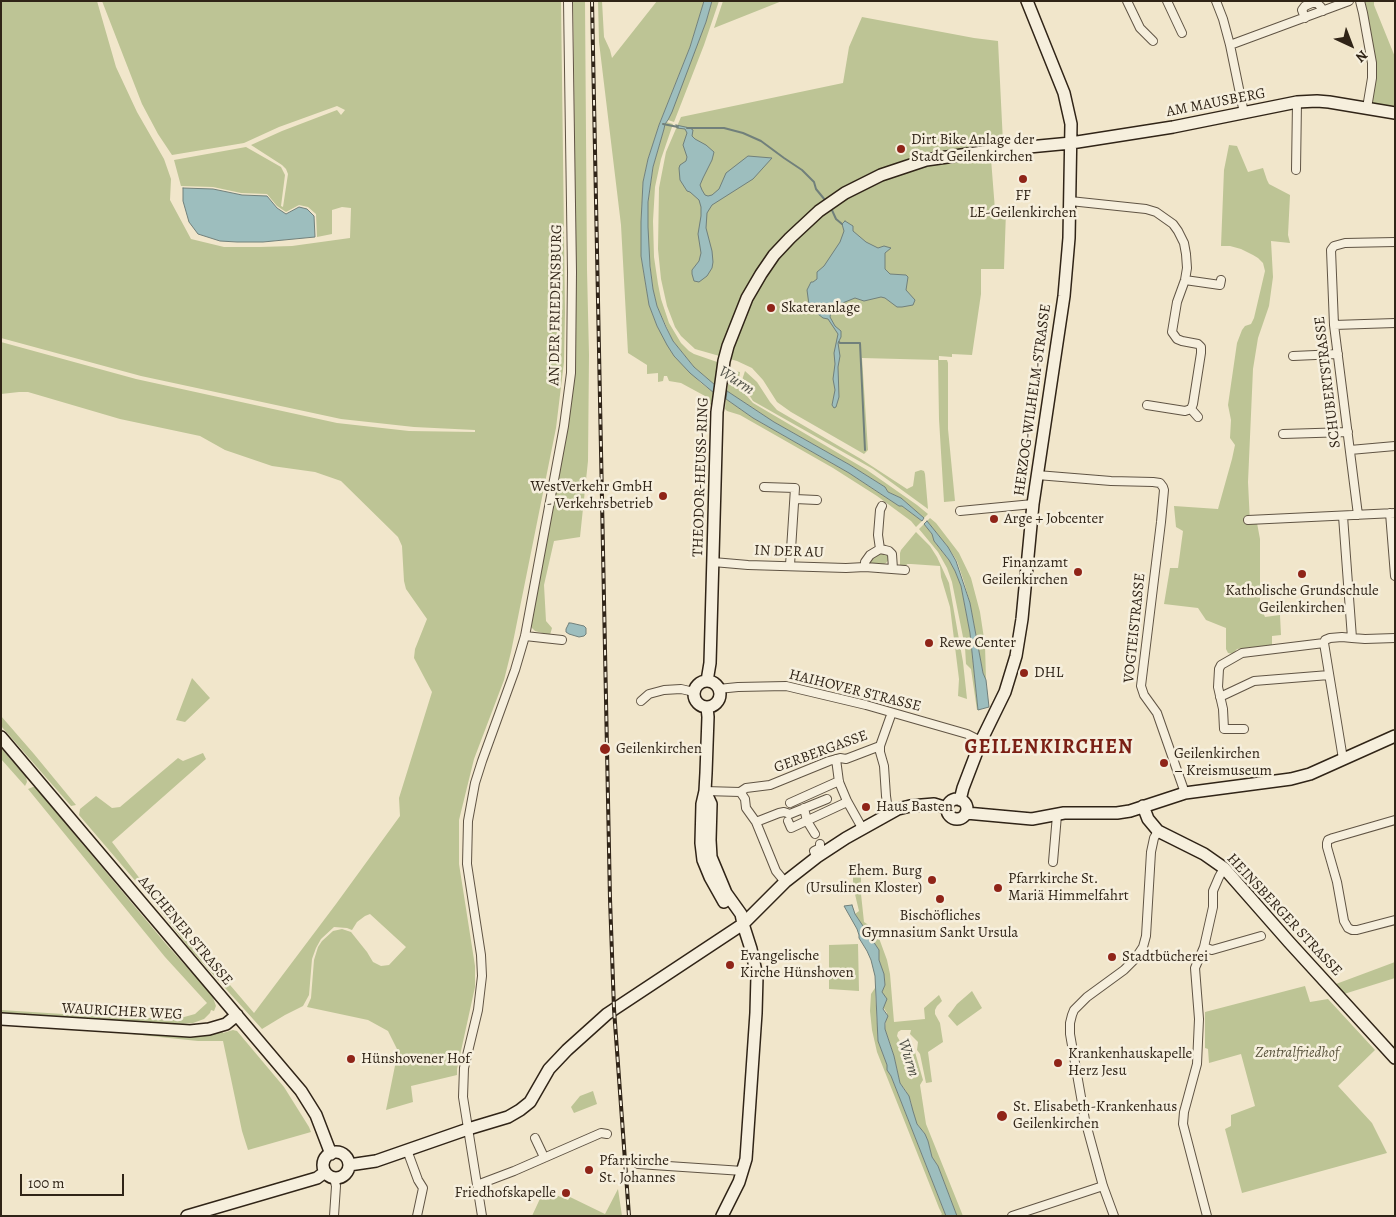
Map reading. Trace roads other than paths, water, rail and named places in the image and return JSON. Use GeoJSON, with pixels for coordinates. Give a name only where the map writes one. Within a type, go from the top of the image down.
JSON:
{"type":"FeatureCollection","features":[{"type":"Feature","properties":{"kind":"main road","name":"HERZOG-WILHELM-STRASSE"},"geometry":{"type":"LineString","coordinates":[[960,800],[981,741],[1005,692],[1016,656],[1022,619],[1033,504],[1064,296],[1070,201],[1071,124],[1064,93],[1027,1]]}},
{"type":"Feature","properties":{"kind":"main road","name":"AM MAUSBERG"},"geometry":{"type":"LineString","coordinates":[[1071,143],[1173,127],[1297,102],[1317,101],[1395,113]]}},
{"type":"Feature","properties":{"kind":"main road","name":"THEODOR-HEUSS-RING"},"geometry":{"type":"LineString","coordinates":[[707,681],[710,663],[718,405],[721,377],[728,346],[738,318],[761,274],[774,255],[819,211],[845,193],[881,175],[926,160],[997,150],[1071,143]]}},
{"type":"Feature","properties":{"kind":"main road"},"geometry":{"type":"LineString","coordinates":[[707,681],[713,683],[718,689],[719,696],[713,706],[700,706],[696,701],[694,692],[697,685],[707,681]]}},
{"type":"Feature","properties":{"kind":"main road"},"geometry":{"type":"LineString","coordinates":[[707,707],[705,792],[701,812],[703,860],[720,897],[735,919],[742,924],[751,949],[757,987],[750,1120],[746,1159],[744,1171],[722,1216]]}},
{"type":"Feature","properties":{"kind":"main road"},"geometry":{"type":"LineString","coordinates":[[966,813],[1032,819],[1064,813],[1117,813],[1130,811],[1185,793],[1310,774],[1395,736]]}},
{"type":"Feature","properties":{"kind":"main road","name":"AACHENER STRASSE"},"geometry":{"type":"LineString","coordinates":[[1,737],[301,1091],[316,1115],[331,1154]]}},
{"type":"Feature","properties":{"kind":"main road"},"geometry":{"type":"LineString","coordinates":[[960,800],[967,807],[966,813],[960,819],[954,819],[949,816],[947,808],[952,801],[960,800]]}},
{"type":"Feature","properties":{"kind":"main road"},"geometry":{"type":"LineString","coordinates":[[349,1165],[369,1163],[508,1117],[520,1110],[530,1102],[550,1069],[607,1014],[742,924],[785,882],[817,857],[846,838],[898,809],[934,804],[947,808]]}},
{"type":"Feature","properties":{"kind":"main road"},"geometry":{"type":"LineString","coordinates":[[1143,806],[1148,819],[1158,831]]}},
{"type":"Feature","properties":{"kind":"main road","name":"HEINSBERGER STRASSE"},"geometry":{"type":"LineString","coordinates":[[1158,831],[1204,854],[1224,868],[1395,1058]]}},
{"type":"Feature","properties":{"kind":"main road","name":"WAURICHER WEG"},"geometry":{"type":"LineString","coordinates":[[1,1020],[190,1031],[209,1029],[226,1024],[238,1015]]}},
{"type":"Feature","properties":{"kind":"main road"},"geometry":{"type":"LineString","coordinates":[[188,1216],[317,1178],[330,1175],[340,1177],[344,1175],[349,1165],[346,1157],[342,1154],[331,1154],[326,1157],[323,1165],[330,1175]]}},
{"type":"Feature","properties":{"kind":"street","name":"AN DER FRIEDENSBURG"},"geometry":{"type":"LineString","coordinates":[[482,1216],[463,1097],[464,1068],[478,1010],[482,976],[481,955],[467,864],[468,820],[475,784],[515,670],[524,636],[564,426],[571,373],[572,272],[568,1]]}},
{"type":"Feature","properties":{"kind":"street"},"geometry":{"type":"LineString","coordinates":[[1127,1],[1140,28],[1153,41]]}},
{"type":"Feature","properties":{"kind":"street"},"geometry":{"type":"LineString","coordinates":[[1167,1],[1182,33]]}},
{"type":"Feature","properties":{"kind":"street"},"geometry":{"type":"LineString","coordinates":[[1216,1],[1230,46],[1244,113]]}},
{"type":"Feature","properties":{"kind":"street"},"geometry":{"type":"LineString","coordinates":[[1230,46],[1349,1]]}},
{"type":"Feature","properties":{"kind":"street"},"geometry":{"type":"LineString","coordinates":[[1360,1],[1372,63],[1372,78],[1366,108]]}},
{"type":"Feature","properties":{"kind":"street"},"geometry":{"type":"LineString","coordinates":[[1296,170],[1297,102]]}},
{"type":"Feature","properties":{"kind":"street"},"geometry":{"type":"LineString","coordinates":[[1070,201],[1146,209],[1156,212],[1165,218],[1178,231],[1184,243],[1187,263],[1185,280],[1177,302],[1172,332],[1177,339],[1198,344],[1201,347],[1191,409]]}},
{"type":"Feature","properties":{"kind":"street","name":"SCHUBERTSTRASSE"},"geometry":{"type":"LineString","coordinates":[[1358,515],[1334,325],[1331,250],[1334,246],[1345,243],[1395,242]]}},
{"type":"Feature","properties":{"kind":"street"},"geometry":{"type":"LineString","coordinates":[[1185,280],[1220,285],[1222,280]]}},
{"type":"Feature","properties":{"kind":"street"},"geometry":{"type":"LineString","coordinates":[[1334,325],[1395,323]]}},
{"type":"Feature","properties":{"kind":"street"},"geometry":{"type":"LineString","coordinates":[[1293,356],[1338,354]]}},
{"type":"Feature","properties":{"kind":"street"},"geometry":{"type":"LineString","coordinates":[[1147,405],[1185,411],[1191,409]]}},
{"type":"Feature","properties":{"kind":"street"},"geometry":{"type":"LineString","coordinates":[[1191,409],[1198,417]]}},
{"type":"Feature","properties":{"kind":"street"},"geometry":{"type":"LineString","coordinates":[[1283,434],[1348,432]]}},
{"type":"Feature","properties":{"kind":"street"},"geometry":{"type":"LineString","coordinates":[[1350,450],[1395,446]]}},
{"type":"Feature","properties":{"kind":"street","name":"VOGTEISTRASSE"},"geometry":{"type":"LineString","coordinates":[[1037,475],[1153,482],[1160,483],[1163,487],[1162,514],[1141,686],[1145,697],[1158,713],[1185,793]]}},
{"type":"Feature","properties":{"kind":"street"},"geometry":{"type":"LineString","coordinates":[[764,487],[795,488],[790,565]]}},
{"type":"Feature","properties":{"kind":"street"},"geometry":{"type":"LineString","coordinates":[[795,499],[817,500]]}},
{"type":"Feature","properties":{"kind":"street"},"geometry":{"type":"LineString","coordinates":[[960,511],[1033,504]]}},
{"type":"Feature","properties":{"kind":"street"},"geometry":{"type":"LineString","coordinates":[[880,549],[878,535],[882,506]]}},
{"type":"Feature","properties":{"kind":"street"},"geometry":{"type":"LineString","coordinates":[[1248,520],[1392,513],[1395,576]]}},
{"type":"Feature","properties":{"kind":"street"},"geometry":{"type":"LineString","coordinates":[[1344,516],[1352,638]]}},
{"type":"Feature","properties":{"kind":"street"},"geometry":{"type":"LineString","coordinates":[[864,567],[870,556],[880,549],[889,551],[892,554],[893,569]]}},
{"type":"Feature","properties":{"kind":"street","name":"IN DER AU"},"geometry":{"type":"LineString","coordinates":[[713,562],[748,565],[864,567],[905,570]]}},
{"type":"Feature","properties":{"kind":"street"},"geometry":{"type":"LineString","coordinates":[[524,636],[562,640]]}},
{"type":"Feature","properties":{"kind":"street"},"geometry":{"type":"LineString","coordinates":[[1244,729],[1224,729],[1223,709],[1218,687],[1220,667],[1235,656],[1242,653],[1324,643],[1325,640],[1330,638],[1395,638]]}},
{"type":"Feature","properties":{"kind":"street"},"geometry":{"type":"LineString","coordinates":[[1324,643],[1343,759]]}},
{"type":"Feature","properties":{"kind":"street"},"geometry":{"type":"LineString","coordinates":[[1220,697],[1254,681],[1329,674]]}},
{"type":"Feature","properties":{"kind":"street","name":"HAIHOVER STRASSE"},"geometry":{"type":"LineString","coordinates":[[718,689],[786,686],[866,705],[967,734],[981,741]]}},
{"type":"Feature","properties":{"kind":"street"},"geometry":{"type":"LineString","coordinates":[[641,701],[652,692],[681,690],[694,692]]}},
{"type":"Feature","properties":{"kind":"street","name":"GERBERGASSE"},"geometry":{"type":"LineString","coordinates":[[705,792],[740,792],[746,788],[770,785],[836,759],[846,759],[880,746],[891,715]]}},
{"type":"Feature","properties":{"kind":"street"},"geometry":{"type":"LineString","coordinates":[[880,746],[888,810]]}},
{"type":"Feature","properties":{"kind":"street"},"geometry":{"type":"LineString","coordinates":[[836,759],[839,781],[847,802],[861,826]]}},
{"type":"Feature","properties":{"kind":"street"},"geometry":{"type":"LineString","coordinates":[[790,803],[839,781]]}},
{"type":"Feature","properties":{"kind":"street"},"geometry":{"type":"LineString","coordinates":[[740,792],[745,799],[746,808],[756,822],[776,871],[785,882]]}},
{"type":"Feature","properties":{"kind":"street"},"geometry":{"type":"LineString","coordinates":[[756,822],[779,813],[790,814],[827,798]]}},
{"type":"Feature","properties":{"kind":"street"},"geometry":{"type":"LineString","coordinates":[[788,821],[791,828],[847,802]]}},
{"type":"Feature","properties":{"kind":"street"},"geometry":{"type":"LineString","coordinates":[[804,808],[808,821],[816,834]]}},
{"type":"Feature","properties":{"kind":"street"},"geometry":{"type":"LineString","coordinates":[[1053,862],[1056,815]]}},
{"type":"Feature","properties":{"kind":"street"},"geometry":{"type":"LineString","coordinates":[[1395,820],[1333,838],[1328,840],[1327,843],[1344,921],[1348,928],[1357,930],[1395,920]]}},
{"type":"Feature","properties":{"kind":"street"},"geometry":{"type":"LineString","coordinates":[[1114,1216],[1103,1186],[1085,1120],[1070,1031],[1074,1010],[1087,997],[1124,970],[1143,947],[1146,936],[1151,852],[1154,838],[1158,831]]}},
{"type":"Feature","properties":{"kind":"street"},"geometry":{"type":"LineString","coordinates":[[815,854],[814,851],[820,848],[820,844]]}},
{"type":"Feature","properties":{"kind":"street"},"geometry":{"type":"LineString","coordinates":[[1207,1216],[1182,1124],[1197,1064],[1199,1019],[1194,968],[1204,947],[1213,907],[1213,891],[1224,868]]}},
{"type":"Feature","properties":{"kind":"street"},"geometry":{"type":"LineString","coordinates":[[1204,947],[1212,950],[1261,936]]}},
{"type":"Feature","properties":{"kind":"street"},"geometry":{"type":"LineString","coordinates":[[478,1185],[601,1133],[607,1134]]}},
{"type":"Feature","properties":{"kind":"street"},"geometry":{"type":"LineString","coordinates":[[535,1138],[544,1157]]}},
{"type":"Feature","properties":{"kind":"street"},"geometry":{"type":"LineString","coordinates":[[407,1150],[418,1180],[424,1188],[417,1216]]}},
{"type":"Feature","properties":{"kind":"street"},"geometry":{"type":"LineString","coordinates":[[638,1164],[744,1171]]}},
{"type":"Feature","properties":{"kind":"street"},"geometry":{"type":"LineString","coordinates":[[330,1175],[336,1186],[334,1216]]}},
{"type":"Feature","properties":{"kind":"street"},"geometry":{"type":"LineString","coordinates":[[1012,1216],[1103,1186]]}},
{"type":"Feature","properties":{"kind":"water"},"geometry":{"type":"Polygon","coordinates":[[[704,1],[712,1],[706,22],[672,112],[665,124],[653,167],[648,202],[648,227],[650,266],[657,306],[673,341],[694,367],[715,385],[714,393],[690,373],[674,356],[667,345],[649,305],[641,256],[643,182],[648,159],[659,125],[690,47],[704,1]]]}},
{"type":"Feature","properties":{"kind":"water"},"geometry":{"type":"Polygon","coordinates":[[[676,125],[693,130],[692,136],[714,152],[700,185],[705,195],[712,195],[719,189],[726,173],[748,156],[772,158],[753,179],[712,205],[707,213],[706,228],[713,262],[707,276],[699,282],[694,281],[692,270],[699,261],[701,253],[698,234],[701,207],[699,200],[687,191],[680,180],[679,168],[686,161],[687,157],[683,145],[687,133],[685,129],[677,128],[676,125]]]}},
{"type":"Feature","properties":{"kind":"water"},"geometry":{"type":"Polygon","coordinates":[[[183,188],[213,189],[242,195],[267,196],[277,208],[286,214],[299,207],[307,209],[314,216],[315,237],[263,242],[237,242],[220,241],[198,234],[189,222],[183,201],[183,188]]]}},
{"type":"Feature","properties":{"kind":"water"},"geometry":{"type":"Polygon","coordinates":[[[845,221],[853,226],[853,231],[866,242],[878,248],[884,246],[891,248],[885,253],[885,269],[890,274],[906,275],[908,277],[906,290],[915,300],[913,305],[897,307],[881,297],[864,301],[855,298],[840,304],[831,311],[830,317],[835,326],[841,331],[838,343],[840,356],[838,367],[839,397],[834,408],[832,405],[835,390],[833,379],[834,353],[838,334],[828,319],[823,318],[809,305],[807,290],[811,282],[817,279],[817,272],[824,266],[840,242],[844,231],[842,224],[845,221]]]}},
{"type":"Feature","properties":{"kind":"water"},"geometry":{"type":"Polygon","coordinates":[[[727,391],[774,422],[885,487],[888,492],[901,498],[924,518],[922,521],[902,506],[899,506],[849,473],[753,418],[726,399],[727,391]]]}},
{"type":"Feature","properties":{"kind":"water"},"geometry":{"type":"Polygon","coordinates":[[[927,521],[948,547],[956,561],[970,603],[983,673],[986,680],[989,707],[978,710],[970,633],[961,586],[949,560],[924,524],[927,521]]]}},
{"type":"Feature","properties":{"kind":"water"},"geometry":{"type":"Polygon","coordinates":[[[569,623],[584,626],[586,634],[579,637],[569,634],[566,632],[566,629],[569,623]]]}},
{"type":"Feature","properties":{"kind":"water"},"geometry":{"type":"Polygon","coordinates":[[[852,905],[855,914],[879,950],[879,960],[884,974],[885,985],[882,992],[887,999],[883,1009],[888,1016],[885,1029],[900,1083],[909,1096],[917,1124],[925,1134],[932,1157],[938,1166],[957,1216],[946,1216],[887,1070],[878,1041],[875,976],[871,960],[844,906],[852,905]]]}},
{"type":"Feature","properties":{"kind":"waterway"},"geometry":{"type":"LineString","coordinates":[[663,124],[678,127]]}},
{"type":"Feature","properties":{"kind":"waterway"},"geometry":{"type":"LineString","coordinates":[[687,128],[724,128],[743,133],[761,141],[802,170],[814,182],[816,189],[825,200]]}},
{"type":"Feature","properties":{"kind":"waterway"},"geometry":{"type":"LineString","coordinates":[[831,208],[836,219],[842,224]]}},
{"type":"Feature","properties":{"kind":"waterway"},"geometry":{"type":"LineString","coordinates":[[839,342],[860,343],[865,450]]}},
{"type":"Feature","properties":{"kind":"railway"},"geometry":{"type":"LineString","coordinates":[[592,1],[610,899],[614,1009],[629,1216]]}},
{"type":"Feature","properties":{"kind":"place","name":"Dirt Bike Anlage der Stadt Geilenkirchen"},"geometry":{"type":"Point","coordinates":[901,149]}},
{"type":"Feature","properties":{"kind":"place","name":"FF LE-Geilenkirchen"},"geometry":{"type":"Point","coordinates":[1023,179]}},
{"type":"Feature","properties":{"kind":"place","name":"Skateranlage"},"geometry":{"type":"Point","coordinates":[771,308]}},
{"type":"Feature","properties":{"kind":"place","name":"WestVerkehr GmbH - Verkehrsbetrieb"},"geometry":{"type":"Point","coordinates":[663,496]}},
{"type":"Feature","properties":{"kind":"place","name":"Arge + Jobcenter"},"geometry":{"type":"Point","coordinates":[994,519]}},
{"type":"Feature","properties":{"kind":"place","name":"Finanzamt Geilenkirchen"},"geometry":{"type":"Point","coordinates":[1078,572]}},
{"type":"Feature","properties":{"kind":"place","name":"Katholische Grundschule Geilenkirchen"},"geometry":{"type":"Point","coordinates":[1302,574]}},
{"type":"Feature","properties":{"kind":"place","name":"Rewe Center"},"geometry":{"type":"Point","coordinates":[929,643]}},
{"type":"Feature","properties":{"kind":"place","name":"DHL"},"geometry":{"type":"Point","coordinates":[1024,673]}},
{"type":"Feature","properties":{"kind":"place","name":"Geilenkirchen"},"geometry":{"type":"Point","coordinates":[605,749]}},
{"type":"Feature","properties":{"kind":"place","name":"Geilenkirchen – Kreismuseum"},"geometry":{"type":"Point","coordinates":[1164,763]}},
{"type":"Feature","properties":{"kind":"place","name":"Haus Basten"},"geometry":{"type":"Point","coordinates":[866,807]}},
{"type":"Feature","properties":{"kind":"place","name":"Ehem. Burg (Ursulinen Kloster)"},"geometry":{"type":"Point","coordinates":[932,880]}},
{"type":"Feature","properties":{"kind":"place","name":"Pfarrkirche St. Mariä Himmelfahrt"},"geometry":{"type":"Point","coordinates":[998,888]}},
{"type":"Feature","properties":{"kind":"place","name":"Bischöfliches Gymnasium Sankt Ursula"},"geometry":{"type":"Point","coordinates":[940,899]}},
{"type":"Feature","properties":{"kind":"place","name":"Stadtbücherei"},"geometry":{"type":"Point","coordinates":[1112,957]}},
{"type":"Feature","properties":{"kind":"place","name":"Evangelische Kirche Hünshoven"},"geometry":{"type":"Point","coordinates":[730,965]}},
{"type":"Feature","properties":{"kind":"place","name":"Hünshovener Hof"},"geometry":{"type":"Point","coordinates":[351,1059]}},
{"type":"Feature","properties":{"kind":"place","name":"Krankenhauskapelle Herz Jesu"},"geometry":{"type":"Point","coordinates":[1058,1063]}},
{"type":"Feature","properties":{"kind":"place","name":"St. Elisabeth-Krankenhaus Geilenkirchen"},"geometry":{"type":"Point","coordinates":[1002,1116]}},
{"type":"Feature","properties":{"kind":"place","name":"Pfarrkirche St. Johannes"},"geometry":{"type":"Point","coordinates":[589,1170]}},
{"type":"Feature","properties":{"kind":"place","name":"Friedhofskapelle"},"geometry":{"type":"Point","coordinates":[566,1193]}},
{"type":"Feature","properties":{"kind":"district","name":"GEILENKIRCHEN"},"geometry":{"type":"Point","coordinates":[1049,748]}},
{"type":"Feature","properties":{"kind":"water label","name":"Wurm"},"geometry":{"type":"Point","coordinates":[736,381]}},
{"type":"Feature","properties":{"kind":"water label","name":"Wurm"},"geometry":{"type":"Point","coordinates":[908,1058]}},
{"type":"Feature","properties":{"kind":"park label","name":"Zentralfriedhof"},"geometry":{"type":"Point","coordinates":[1297,1053]}}]}
